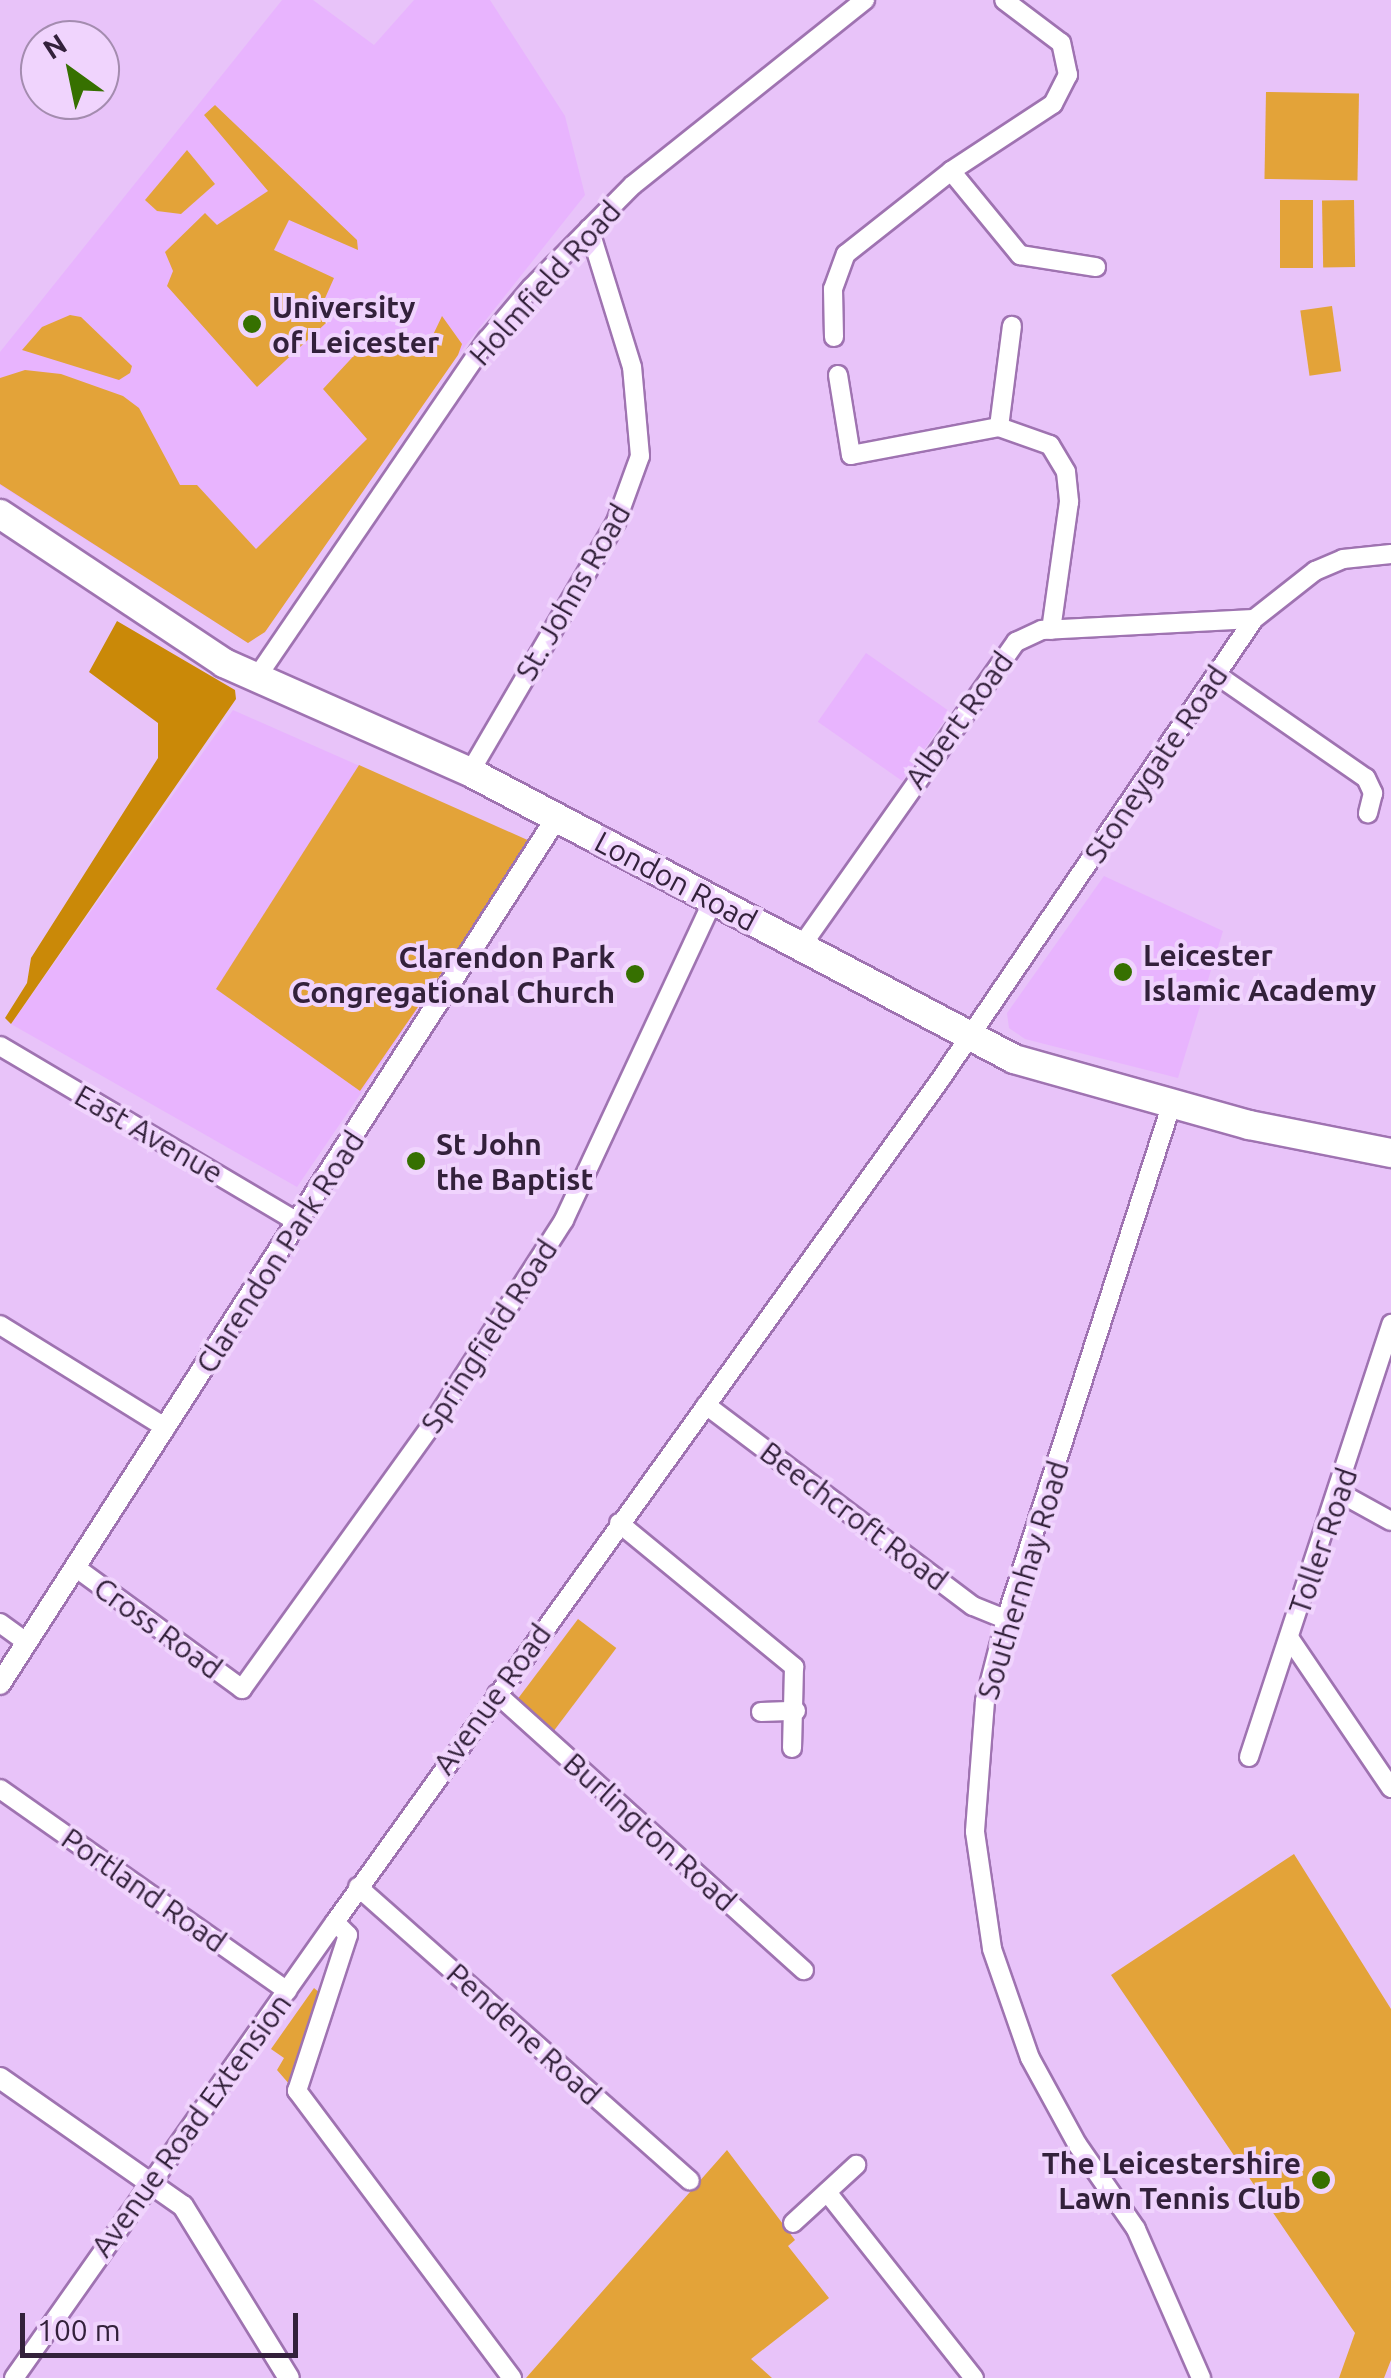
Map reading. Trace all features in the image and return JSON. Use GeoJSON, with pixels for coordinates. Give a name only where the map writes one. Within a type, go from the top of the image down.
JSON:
{"type":"FeatureCollection","features":[{"type":"Feature","properties":{"kind":"main road","name":"London Road"},"geometry":{"type":"LineString","coordinates":[[0,514],[224,662],[470,772],[968,1037],[1072,1080],[1391,1154]]}},
{"type":"Feature","properties":{"kind":"street","name":"Holmfield Road"},"geometry":{"type":"LineString","coordinates":[[257,677],[488,339],[589,228],[865,0]]}},
{"type":"Feature","properties":{"kind":"street"},"geometry":{"type":"LineString","coordinates":[[834,337],[832,289],[846,254],[951,171],[1053,104],[1068,76],[1061,43],[1004,0]]}},
{"type":"Feature","properties":{"kind":"street"},"geometry":{"type":"LineString","coordinates":[[951,171],[1020,255],[1096,266]]}},
{"type":"Feature","properties":{"kind":"street","name":"St. Johns Road"},"geometry":{"type":"LineString","coordinates":[[470,772],[616,522],[640,456],[632,367],[589,228]]}},
{"type":"Feature","properties":{"kind":"street"},"geometry":{"type":"LineString","coordinates":[[999,427],[1012,326]]}},
{"type":"Feature","properties":{"kind":"street"},"geometry":{"type":"LineString","coordinates":[[838,375],[851,455],[999,427],[1039,436],[1066,472],[1069,502],[1050,630]]}},
{"type":"Feature","properties":{"kind":"street","name":"Stoneygate Road"},"geometry":{"type":"LineString","coordinates":[[968,1037],[1254,619],[1315,571],[1391,554]]}},
{"type":"Feature","properties":{"kind":"street","name":"Albert Road"},"geometry":{"type":"LineString","coordinates":[[800,948],[999,658],[1024,636],[1050,630],[1254,619]]}},
{"type":"Feature","properties":{"kind":"street"},"geometry":{"type":"LineString","coordinates":[[1216,675],[1366,778],[1373,793],[1368,812]]}},
{"type":"Feature","properties":{"kind":"street","name":"Clarendon Park Road"},"geometry":{"type":"LineString","coordinates":[[0,1684],[557,817]]}},
{"type":"Feature","properties":{"kind":"street","name":"Springfield Road"},"geometry":{"type":"LineString","coordinates":[[242,1689],[432,1425],[564,1220],[713,900]]}},
{"type":"Feature","properties":{"kind":"street","name":"Avenue Road"},"geometry":{"type":"LineString","coordinates":[[335,1922],[968,1037]]}},
{"type":"Feature","properties":{"kind":"street","name":"East Avenue"},"geometry":{"type":"LineString","coordinates":[[0,1046],[298,1222]]}},
{"type":"Feature","properties":{"kind":"street","name":"Southernhay Road"},"geometry":{"type":"LineString","coordinates":[[1172,1106],[1006,1619],[985,1701],[976,1777],[980,1892],[992,1948],[1043,2085],[1136,2230],[1201,2378]]}},
{"type":"Feature","properties":{"kind":"street","name":"Toller Road"},"geometry":{"type":"LineString","coordinates":[[1249,1757],[1340,1493],[1391,1324]]}},
{"type":"Feature","properties":{"kind":"street"},"geometry":{"type":"LineString","coordinates":[[0,1325],[166,1428]]}},
{"type":"Feature","properties":{"kind":"street","name":"Beechcroft Road"},"geometry":{"type":"LineString","coordinates":[[706,1405],[973,1606],[1006,1619]]}},
{"type":"Feature","properties":{"kind":"street"},"geometry":{"type":"LineString","coordinates":[[1340,1493],[1391,1521]]}},
{"type":"Feature","properties":{"kind":"street"},"geometry":{"type":"LineString","coordinates":[[619,1523],[794,1667],[796,1711],[792,1748]]}},
{"type":"Feature","properties":{"kind":"street","name":"Cross Road"},"geometry":{"type":"LineString","coordinates":[[74,1567],[242,1689]]}},
{"type":"Feature","properties":{"kind":"street"},"geometry":{"type":"LineString","coordinates":[[0,1624],[26,1642]]}},
{"type":"Feature","properties":{"kind":"street"},"geometry":{"type":"LineString","coordinates":[[1290,1640],[1391,1788]]}},
{"type":"Feature","properties":{"kind":"street","name":"Burlington Road"},"geometry":{"type":"LineString","coordinates":[[496,1694],[804,1970]]}},
{"type":"Feature","properties":{"kind":"street"},"geometry":{"type":"LineString","coordinates":[[761,1712],[796,1711]]}},
{"type":"Feature","properties":{"kind":"street","name":"Portland Road"},"geometry":{"type":"LineString","coordinates":[[0,1789],[288,1990]]}},
{"type":"Feature","properties":{"kind":"street","name":"Pendene Road"},"geometry":{"type":"LineString","coordinates":[[358,1886],[690,2181]]}},
{"type":"Feature","properties":{"kind":"street"},"geometry":{"type":"LineString","coordinates":[[335,1922],[348,1935],[297,2091],[512,2378]]}},
{"type":"Feature","properties":{"kind":"street","name":"Avenue Road Extension"},"geometry":{"type":"LineString","coordinates":[[14,2378],[335,1922]]}},
{"type":"Feature","properties":{"kind":"street"},"geometry":{"type":"LineString","coordinates":[[0,2078],[182,2206],[206,2237],[289,2378]]}},
{"type":"Feature","properties":{"kind":"street"},"geometry":{"type":"LineString","coordinates":[[793,2222],[856,2165]]}},
{"type":"Feature","properties":{"kind":"street"},"geometry":{"type":"LineString","coordinates":[[827,2192],[974,2378]]}},
{"type":"Feature","properties":{"kind":"shaded area","name":"University of Leicester"},"geometry":{"type":"Polygon","coordinates":[[[282,0],[313,0],[374,45],[414,0],[490,0],[565,116],[585,195],[458,355],[265,632],[248,643],[0,485],[0,352],[282,0]]]}},
{"type":"Feature","properties":{"kind":"shaded area"},"geometry":{"type":"Polygon","coordinates":[[[1266,92],[1359,94],[1357,181],[1264,179],[1266,92]]]}},
{"type":"Feature","properties":{"kind":"shaded area"},"geometry":{"type":"Polygon","coordinates":[[[215,105],[357,240],[358,250],[289,220],[274,250],[334,278],[318,314],[326,323],[257,387],[167,286],[173,271],[165,252],[205,213],[217,225],[268,191],[204,115],[215,105]]]}},
{"type":"Feature","properties":{"kind":"shaded area"},"geometry":{"type":"Polygon","coordinates":[[[187,150],[215,184],[181,214],[157,211],[145,200],[187,150]]]}},
{"type":"Feature","properties":{"kind":"shaded area"},"geometry":{"type":"Polygon","coordinates":[[[1280,200],[1313,200],[1313,268],[1280,268],[1280,200]]]}},
{"type":"Feature","properties":{"kind":"shaded area"},"geometry":{"type":"Polygon","coordinates":[[[1354,200],[1355,267],[1323,268],[1322,201],[1354,200]]]}},
{"type":"Feature","properties":{"kind":"shaded area"},"geometry":{"type":"Polygon","coordinates":[[[1332,306],[1341,371],[1309,376],[1300,310],[1332,306]]]}},
{"type":"Feature","properties":{"kind":"shaded area"},"geometry":{"type":"Polygon","coordinates":[[[70,315],[81,317],[132,366],[130,373],[119,380],[22,350],[42,327],[70,315]]]}},
{"type":"Feature","properties":{"kind":"shaded area"},"geometry":{"type":"Polygon","coordinates":[[[442,316],[462,344],[458,355],[265,632],[248,643],[0,484],[0,378],[25,370],[61,374],[123,396],[139,408],[180,485],[197,485],[256,549],[367,439],[323,389],[374,334],[423,356],[442,316]]]}},
{"type":"Feature","properties":{"kind":"shaded area"},"geometry":{"type":"Polygon","coordinates":[[[117,621],[235,690],[236,699],[11,1024],[5,1018],[27,983],[31,958],[158,758],[158,723],[89,672],[117,621]]]}},
{"type":"Feature","properties":{"kind":"shaded area"},"geometry":{"type":"Polygon","coordinates":[[[866,653],[950,712],[902,781],[818,722],[866,653]]]}},
{"type":"Feature","properties":{"kind":"shaded area"},"geometry":{"type":"Polygon","coordinates":[[[233,710],[532,842],[297,1187],[11,1024],[233,710]]]}},
{"type":"Feature","properties":{"kind":"shaded area"},"geometry":{"type":"Polygon","coordinates":[[[359,765],[532,842],[360,1091],[216,989],[359,765]]]}},
{"type":"Feature","properties":{"kind":"shaded area","name":"Leicester Islamic Academy"},"geometry":{"type":"Polygon","coordinates":[[[1104,876],[1223,931],[1178,1078],[1025,1039],[1009,1028],[1007,1013],[1104,876]]]}},
{"type":"Feature","properties":{"kind":"shaded area"},"geometry":{"type":"Polygon","coordinates":[[[578,1619],[616,1648],[554,1731],[515,1702],[578,1619]]]}},
{"type":"Feature","properties":{"kind":"shaded area","name":"The Leicestershire Lawn Tennis Club"},"geometry":{"type":"Polygon","coordinates":[[[1294,1854],[1391,2009],[1391,2360],[1384,2378],[1339,2378],[1355,2333],[1111,1975],[1294,1854]]]}},
{"type":"Feature","properties":{"kind":"shaded area"},"geometry":{"type":"Polygon","coordinates":[[[314,1988],[320,1993],[290,2085],[277,2070],[284,2058],[271,2049],[314,1988]]]}},
{"type":"Feature","properties":{"kind":"shaded area"},"geometry":{"type":"Polygon","coordinates":[[[727,2150],[795,2240],[788,2246],[829,2298],[751,2359],[772,2378],[526,2378],[727,2150]]]}},
{"type":"Feature","properties":{"kind":"place","name":"University of Leicester"},"geometry":{"type":"Point","coordinates":[252,324]}},
{"type":"Feature","properties":{"kind":"place","name":"Leicester Islamic Academy"},"geometry":{"type":"Point","coordinates":[1123,972]}},
{"type":"Feature","properties":{"kind":"place","name":"Clarendon Park Congregational Church"},"geometry":{"type":"Point","coordinates":[635,974]}},
{"type":"Feature","properties":{"kind":"place","name":"St John the Baptist"},"geometry":{"type":"Point","coordinates":[416,1161]}},
{"type":"Feature","properties":{"kind":"place","name":"The Leicestershire Lawn Tennis Club"},"geometry":{"type":"Point","coordinates":[1321,2180]}}]}
